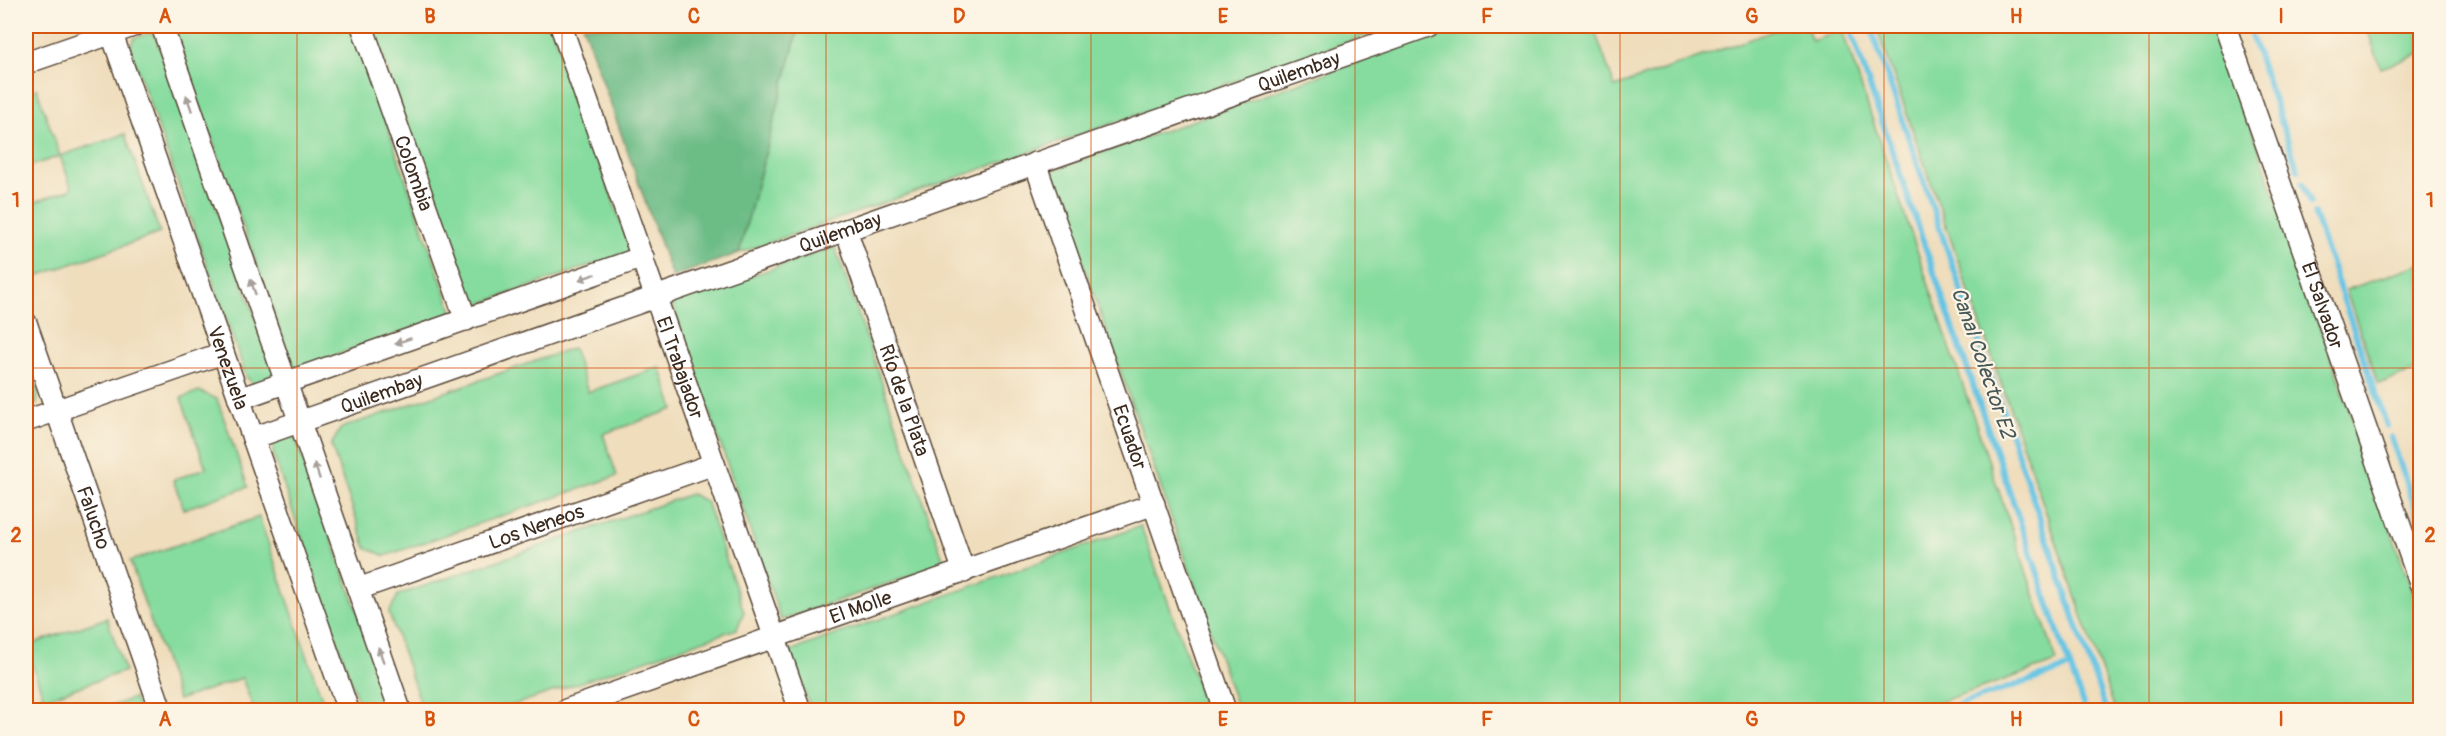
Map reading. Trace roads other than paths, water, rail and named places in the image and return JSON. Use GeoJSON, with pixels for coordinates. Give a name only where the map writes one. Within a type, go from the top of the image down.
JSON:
{"type":"FeatureCollection","features":[{"type":"Feature","properties":{"kind":"street"},"geometry":{"type":"LineString","coordinates":[[26,63],[110,29],[132,26]]}},
{"type":"Feature","properties":{"kind":"street"},"geometry":{"type":"LineString","coordinates":[[162,26],[400,711]]}},
{"type":"Feature","properties":{"kind":"street","name":"Colombia"},"geometry":{"type":"LineString","coordinates":[[362,26],[466,320]]}},
{"type":"Feature","properties":{"kind":"street","name":"El Trabajador"},"geometry":{"type":"LineString","coordinates":[[561,26],[800,711]]}},
{"type":"Feature","properties":{"kind":"street","name":"Quilembay"},"geometry":{"type":"LineString","coordinates":[[253,438],[1428,26]]}},
{"type":"Feature","properties":{"kind":"street","name":"El Salvador"},"geometry":{"type":"LineString","coordinates":[[2225,26],[2421,583]]}},
{"type":"Feature","properties":{"kind":"street","name":"Venezuela"},"geometry":{"type":"LineString","coordinates":[[110,29],[348,711]]}},
{"type":"Feature","properties":{"kind":"street","name":"Ecuador"},"geometry":{"type":"LineString","coordinates":[[1035,163],[1225,711]]}},
{"type":"Feature","properties":{"kind":"street","name":"Río de la Plata"},"geometry":{"type":"LineString","coordinates":[[846,230],[964,572]]}},
{"type":"Feature","properties":{"kind":"street"},"geometry":{"type":"LineString","coordinates":[[239,399],[643,257]]}},
{"type":"Feature","properties":{"kind":"street","name":"Falucho"},"geometry":{"type":"LineString","coordinates":[[26,323],[161,711]]}},
{"type":"Feature","properties":{"kind":"street"},"geometry":{"type":"LineString","coordinates":[[26,422],[223,353]]}},
{"type":"Feature","properties":{"kind":"street","name":"Los Neneos"},"geometry":{"type":"LineString","coordinates":[[358,589],[714,464]]}},
{"type":"Feature","properties":{"kind":"street","name":"El Molle"},"geometry":{"type":"LineString","coordinates":[[566,711],[1154,504]]}},
{"type":"Feature","properties":{"kind":"waterway","name":"Canal Colector E2"},"geometry":{"type":"LineString","coordinates":[[1849,26],[2085,710]]}},
{"type":"Feature","properties":{"kind":"waterway"},"geometry":{"type":"LineString","coordinates":[[1870,26],[2106,710]]}},
{"type":"Feature","properties":{"kind":"waterway"},"geometry":{"type":"LineString","coordinates":[[2248,26],[2298,170]]}},
{"type":"Feature","properties":{"kind":"waterway"},"geometry":{"type":"LineString","coordinates":[[2302,183],[2310,203]]}},
{"type":"Feature","properties":{"kind":"waterway"},"geometry":{"type":"LineString","coordinates":[[2314,214],[2387,426]]}},
{"type":"Feature","properties":{"kind":"waterway"},"geometry":{"type":"LineString","coordinates":[[2391,437],[2420,522]]}},
{"type":"Feature","properties":{"kind":"waterway"},"geometry":{"type":"LineString","coordinates":[[1943,710],[2070,667]]}}]}
